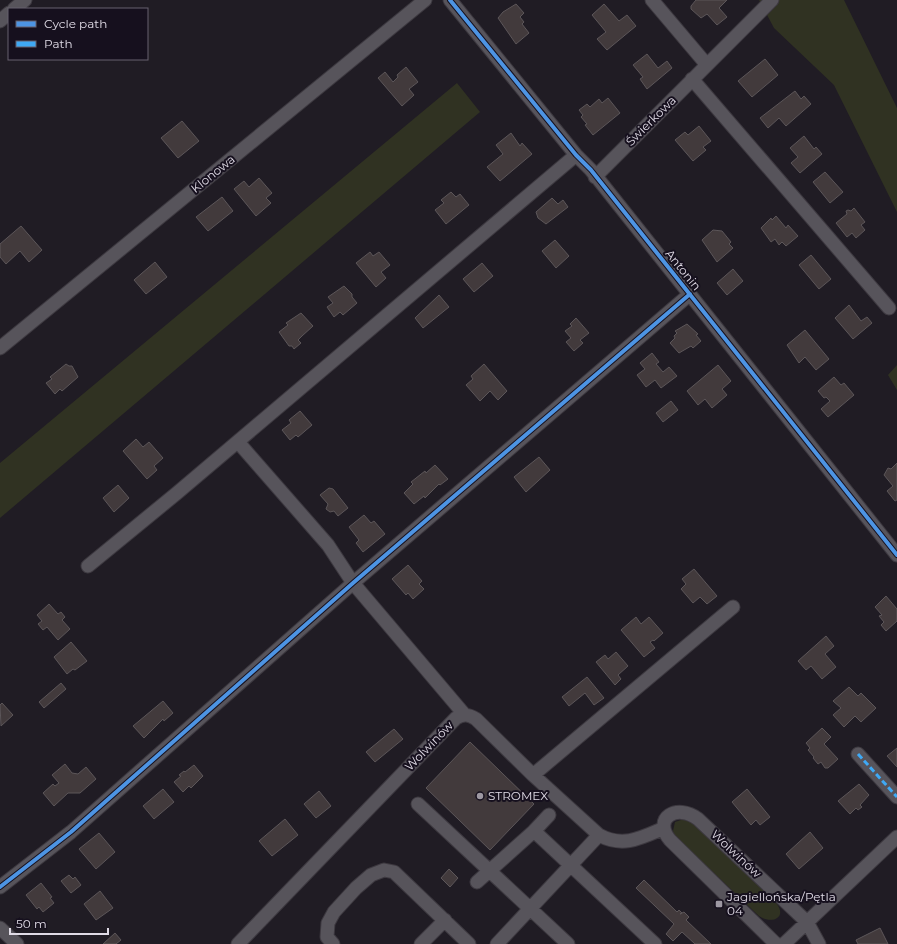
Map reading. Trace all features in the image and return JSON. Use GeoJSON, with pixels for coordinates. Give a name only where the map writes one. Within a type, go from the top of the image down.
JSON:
{"type":"FeatureCollection","features":[{"type":"Feature","properties":{"kind":"street"},"geometry":{"type":"LineString","coordinates":[[15,8],[25,0]]}},
{"type":"Feature","properties":{"kind":"street","name":"Klonowa"},"geometry":{"type":"LineString","coordinates":[[0,348],[425,0]]}},
{"type":"Feature","properties":{"kind":"street","name":"Antonin"},"geometry":{"type":"LineString","coordinates":[[450,0],[690,294],[897,555]]}},
{"type":"Feature","properties":{"kind":"street"},"geometry":{"type":"LineString","coordinates":[[652,0],[707,65]]}},
{"type":"Feature","properties":{"kind":"street","name":"Świerkowa"},"geometry":{"type":"LineString","coordinates":[[595,177],[772,0]]}},
{"type":"Feature","properties":{"kind":"street"},"geometry":{"type":"LineString","coordinates":[[0,21],[8,14]]}},
{"type":"Feature","properties":{"kind":"street"},"geometry":{"type":"LineString","coordinates":[[692,79],[889,308]]}},
{"type":"Feature","properties":{"kind":"street"},"geometry":{"type":"LineString","coordinates":[[88,566],[238,442],[576,155]]}},
{"type":"Feature","properties":{"kind":"street"},"geometry":{"type":"LineString","coordinates":[[0,887],[71,832],[353,583],[690,294]]}},
{"type":"Feature","properties":{"kind":"street"},"geometry":{"type":"LineString","coordinates":[[238,442],[328,545],[353,583],[464,714]]}},
{"type":"Feature","properties":{"kind":"street"},"geometry":{"type":"LineString","coordinates":[[533,775],[733,607]]}},
{"type":"Feature","properties":{"kind":"street","name":"Wolwinów"},"geometry":{"type":"LineString","coordinates":[[238,944],[456,718],[464,714],[470,715],[476,719],[533,775],[599,835],[608,840],[617,842],[636,840],[664,828],[668,817],[674,812],[681,811],[690,813],[807,922]]}},
{"type":"Feature","properties":{"kind":"street"},"geometry":{"type":"LineString","coordinates":[[858,754],[897,797]]}},
{"type":"Feature","properties":{"kind":"street"},"geometry":{"type":"LineString","coordinates":[[418,804],[488,871],[568,944]]}},
{"type":"Feature","properties":{"kind":"street"},"geometry":{"type":"LineString","coordinates":[[477,882],[534,831],[549,815]]}},
{"type":"Feature","properties":{"kind":"street"},"geometry":{"type":"LineString","coordinates":[[664,828],[665,835],[776,944]]}},
{"type":"Feature","properties":{"kind":"street"},"geometry":{"type":"LineString","coordinates":[[534,831],[655,944]]}},
{"type":"Feature","properties":{"kind":"street"},"geometry":{"type":"LineString","coordinates":[[497,944],[599,835]]}},
{"type":"Feature","properties":{"kind":"street"},"geometry":{"type":"LineString","coordinates":[[784,944],[897,837]]}},
{"type":"Feature","properties":{"kind":"street"},"geometry":{"type":"LineString","coordinates":[[333,944],[327,937],[328,923],[334,912],[371,875],[384,870],[394,872],[469,944]]}},
{"type":"Feature","properties":{"kind":"street"},"geometry":{"type":"LineString","coordinates":[[421,944],[445,920]]}},
{"type":"Feature","properties":{"kind":"street"},"geometry":{"type":"LineString","coordinates":[[807,922],[819,944]]}},
{"type":"Feature","properties":{"kind":"street"},"geometry":{"type":"LineString","coordinates":[[0,928],[17,944]]}},
{"type":"Feature","properties":{"kind":"green space"},"geometry":{"type":"Polygon","coordinates":[[[759,0],[844,0],[897,108],[897,212],[834,85],[774,28],[759,0]]]}},
{"type":"Feature","properties":{"kind":"green space"},"geometry":{"type":"Polygon","coordinates":[[[457,83],[480,112],[0,518],[0,463],[457,83]]]}},
{"type":"Feature","properties":{"kind":"green space"},"geometry":{"type":"Polygon","coordinates":[[[897,365],[897,390],[888,375],[897,365]]]}},
{"type":"Feature","properties":{"kind":"green space"},"geometry":{"type":"Polygon","coordinates":[[[684,819],[693,822],[776,903],[780,912],[777,918],[769,920],[759,916],[675,836],[673,831],[675,822],[684,819]]]}},
{"type":"Feature","properties":{"kind":"building"},"geometry":{"type":"Polygon","coordinates":[[[696,0],[727,0],[719,8],[727,17],[717,25],[707,14],[701,18],[691,9],[691,6],[696,0]]]}},
{"type":"Feature","properties":{"kind":"building"},"geometry":{"type":"Polygon","coordinates":[[[516,4],[524,13],[520,17],[524,22],[522,24],[529,33],[516,44],[498,18],[503,12],[516,4]]]}},
{"type":"Feature","properties":{"kind":"building"},"geometry":{"type":"Polygon","coordinates":[[[604,4],[619,21],[627,15],[636,26],[607,50],[597,39],[606,32],[592,15],[604,4]]]}},
{"type":"Feature","properties":{"kind":"building"},"geometry":{"type":"Polygon","coordinates":[[[647,54],[658,68],[667,61],[672,68],[647,89],[640,79],[643,77],[633,65],[647,54]]]}},
{"type":"Feature","properties":{"kind":"building"},"geometry":{"type":"Polygon","coordinates":[[[765,59],[778,75],[752,97],[738,81],[765,59]]]}},
{"type":"Feature","properties":{"kind":"building"},"geometry":{"type":"Polygon","coordinates":[[[406,67],[418,82],[409,89],[414,95],[402,106],[378,78],[385,72],[393,82],[398,77],[397,75],[406,67]]]}},
{"type":"Feature","properties":{"kind":"building"},"geometry":{"type":"Polygon","coordinates":[[[795,91],[801,99],[804,96],[811,104],[786,126],[779,118],[768,128],[760,118],[795,91]]]}},
{"type":"Feature","properties":{"kind":"building"},"geometry":{"type":"Polygon","coordinates":[[[608,98],[620,113],[593,135],[585,125],[587,124],[581,117],[583,115],[579,110],[587,104],[590,107],[599,99],[602,103],[608,98]]]}},
{"type":"Feature","properties":{"kind":"building"},"geometry":{"type":"Polygon","coordinates":[[[182,121],[199,141],[178,158],[161,138],[182,121]]]}},
{"type":"Feature","properties":{"kind":"building"},"geometry":{"type":"Polygon","coordinates":[[[699,126],[711,141],[703,147],[706,150],[693,161],[675,140],[685,132],[688,135],[699,126]]]}},
{"type":"Feature","properties":{"kind":"building"},"geometry":{"type":"Polygon","coordinates":[[[511,133],[520,146],[522,143],[532,154],[500,181],[487,167],[503,154],[496,145],[511,133]]]}},
{"type":"Feature","properties":{"kind":"building"},"geometry":{"type":"Polygon","coordinates":[[[804,136],[814,149],[816,147],[822,154],[800,173],[791,163],[798,157],[790,148],[804,136]]]}},
{"type":"Feature","properties":{"kind":"building"},"geometry":{"type":"Polygon","coordinates":[[[825,172],[843,192],[830,203],[813,182],[825,172]]]}},
{"type":"Feature","properties":{"kind":"building"},"geometry":{"type":"Polygon","coordinates":[[[259,178],[272,193],[266,198],[271,203],[256,216],[234,189],[244,181],[249,187],[259,178]]]}},
{"type":"Feature","properties":{"kind":"building"},"geometry":{"type":"Polygon","coordinates":[[[451,192],[456,197],[460,194],[469,205],[446,224],[435,210],[444,203],[441,200],[451,192]]]}},
{"type":"Feature","properties":{"kind":"building"},"geometry":{"type":"Polygon","coordinates":[[[222,197],[233,211],[208,231],[196,217],[222,197]]]}},
{"type":"Feature","properties":{"kind":"building"},"geometry":{"type":"Polygon","coordinates":[[[552,198],[558,204],[563,200],[568,207],[546,224],[538,218],[536,212],[552,198]]]}},
{"type":"Feature","properties":{"kind":"building"},"geometry":{"type":"Polygon","coordinates":[[[854,208],[865,222],[861,225],[865,230],[856,238],[852,233],[847,237],[836,223],[847,214],[846,211],[851,211],[854,208]]]}},
{"type":"Feature","properties":{"kind":"building"},"geometry":{"type":"Polygon","coordinates":[[[776,216],[786,228],[788,225],[798,236],[786,246],[782,242],[779,245],[775,239],[771,242],[761,228],[771,218],[772,220],[776,216]]]}},
{"type":"Feature","properties":{"kind":"building"},"geometry":{"type":"Polygon","coordinates":[[[21,226],[42,250],[29,262],[20,251],[6,264],[0,257],[0,244],[21,226]]]}},
{"type":"Feature","properties":{"kind":"building"},"geometry":{"type":"Polygon","coordinates":[[[713,230],[722,231],[731,242],[729,244],[733,248],[717,262],[702,240],[713,230]]]}},
{"type":"Feature","properties":{"kind":"building"},"geometry":{"type":"Polygon","coordinates":[[[555,240],[569,256],[556,268],[542,251],[555,240]]]}},
{"type":"Feature","properties":{"kind":"building"},"geometry":{"type":"Polygon","coordinates":[[[370,252],[373,256],[379,252],[390,265],[381,272],[386,278],[376,287],[356,263],[370,252]]]}},
{"type":"Feature","properties":{"kind":"building"},"geometry":{"type":"Polygon","coordinates":[[[811,255],[831,279],[819,289],[799,265],[811,255]]]}},
{"type":"Feature","properties":{"kind":"building"},"geometry":{"type":"Polygon","coordinates":[[[155,262],[167,277],[146,294],[134,280],[155,262]]]}},
{"type":"Feature","properties":{"kind":"building"},"geometry":{"type":"Polygon","coordinates":[[[482,263],[493,276],[474,292],[463,279],[482,263]]]}},
{"type":"Feature","properties":{"kind":"building"},"geometry":{"type":"Polygon","coordinates":[[[733,269],[743,281],[727,295],[717,283],[733,269]]]}},
{"type":"Feature","properties":{"kind":"building"},"geometry":{"type":"Polygon","coordinates":[[[344,286],[352,294],[352,297],[357,303],[343,315],[340,312],[334,317],[327,307],[333,303],[328,297],[344,286]]]}},
{"type":"Feature","properties":{"kind":"building"},"geometry":{"type":"Polygon","coordinates":[[[439,295],[449,307],[423,328],[415,318],[439,295]]]}},
{"type":"Feature","properties":{"kind":"building"},"geometry":{"type":"Polygon","coordinates":[[[849,305],[861,321],[867,317],[872,323],[853,339],[835,318],[849,305]]]}},
{"type":"Feature","properties":{"kind":"building"},"geometry":{"type":"Polygon","coordinates":[[[301,313],[313,326],[298,340],[301,343],[294,349],[292,346],[289,346],[279,332],[288,325],[286,323],[301,313]]]}},
{"type":"Feature","properties":{"kind":"building"},"geometry":{"type":"Polygon","coordinates":[[[576,318],[589,333],[580,340],[583,343],[574,351],[566,342],[571,338],[565,331],[572,326],[570,324],[576,318]]]}},
{"type":"Feature","properties":{"kind":"building"},"geometry":{"type":"Polygon","coordinates":[[[687,324],[698,334],[696,335],[701,341],[693,348],[691,346],[679,353],[670,343],[675,338],[674,336],[677,333],[675,331],[687,324]]]}},
{"type":"Feature","properties":{"kind":"building"},"geometry":{"type":"Polygon","coordinates":[[[805,330],[829,359],[816,370],[805,357],[799,363],[787,345],[805,330]]]}},
{"type":"Feature","properties":{"kind":"building"},"geometry":{"type":"Polygon","coordinates":[[[652,353],[659,362],[656,364],[663,372],[669,367],[677,376],[661,388],[655,380],[646,387],[637,375],[645,369],[640,363],[652,353]]]}},
{"type":"Feature","properties":{"kind":"building"},"geometry":{"type":"Polygon","coordinates":[[[66,364],[72,366],[78,377],[62,391],[60,389],[55,394],[46,383],[52,379],[50,377],[66,364]]]}},
{"type":"Feature","properties":{"kind":"building"},"geometry":{"type":"Polygon","coordinates":[[[484,364],[507,391],[498,400],[490,391],[480,401],[466,385],[473,379],[471,376],[484,364]]]}},
{"type":"Feature","properties":{"kind":"building"},"geometry":{"type":"Polygon","coordinates":[[[718,365],[731,381],[722,389],[727,395],[712,408],[705,399],[698,405],[687,391],[718,365]]]}},
{"type":"Feature","properties":{"kind":"building"},"geometry":{"type":"Polygon","coordinates":[[[834,377],[841,385],[844,383],[854,395],[828,417],[821,409],[830,401],[826,397],[824,398],[818,391],[834,377]]]}},
{"type":"Feature","properties":{"kind":"building"},"geometry":{"type":"Polygon","coordinates":[[[671,401],[678,410],[663,422],[656,413],[671,401]]]}},
{"type":"Feature","properties":{"kind":"building"},"geometry":{"type":"Polygon","coordinates":[[[300,411],[312,425],[298,437],[296,435],[290,440],[282,430],[291,423],[289,420],[300,411]]]}},
{"type":"Feature","properties":{"kind":"building"},"geometry":{"type":"Polygon","coordinates":[[[136,439],[143,447],[149,442],[163,458],[154,466],[157,470],[147,479],[123,451],[136,439]]]}},
{"type":"Feature","properties":{"kind":"building"},"geometry":{"type":"Polygon","coordinates":[[[539,457],[550,470],[526,492],[514,477],[539,457]]]}},
{"type":"Feature","properties":{"kind":"building"},"geometry":{"type":"Polygon","coordinates":[[[897,463],[897,500],[895,501],[887,491],[893,486],[884,475],[888,468],[891,469],[897,463]]]}},
{"type":"Feature","properties":{"kind":"building"},"geometry":{"type":"Polygon","coordinates":[[[435,465],[448,479],[440,485],[439,484],[425,498],[424,496],[414,504],[404,493],[413,484],[411,482],[425,471],[426,473],[435,465]]]}},
{"type":"Feature","properties":{"kind":"building"},"geometry":{"type":"Polygon","coordinates":[[[118,485],[129,498],[114,512],[103,498],[118,485]]]}},
{"type":"Feature","properties":{"kind":"building"},"geometry":{"type":"Polygon","coordinates":[[[329,488],[333,489],[348,508],[338,516],[334,511],[330,512],[326,509],[328,504],[320,495],[329,488]]]}},
{"type":"Feature","properties":{"kind":"building"},"geometry":{"type":"Polygon","coordinates":[[[364,515],[371,523],[374,521],[385,534],[363,552],[356,543],[359,540],[349,527],[364,515]]]}},
{"type":"Feature","properties":{"kind":"building"},"geometry":{"type":"Polygon","coordinates":[[[408,565],[422,581],[419,584],[424,589],[413,599],[408,593],[406,595],[392,579],[408,565]]]}},
{"type":"Feature","properties":{"kind":"building"},"geometry":{"type":"Polygon","coordinates":[[[694,569],[717,596],[707,604],[700,597],[693,603],[681,589],[686,584],[682,579],[694,569]]]}},
{"type":"Feature","properties":{"kind":"building"},"geometry":{"type":"Polygon","coordinates":[[[886,596],[897,609],[897,621],[886,631],[881,625],[884,622],[879,616],[882,615],[875,607],[886,596]]]}},
{"type":"Feature","properties":{"kind":"building"},"geometry":{"type":"Polygon","coordinates":[[[49,604],[58,614],[61,612],[65,617],[62,620],[70,629],[58,640],[47,627],[43,630],[38,624],[42,621],[37,615],[49,604]]]}},
{"type":"Feature","properties":{"kind":"building"},"geometry":{"type":"Polygon","coordinates":[[[636,617],[641,624],[649,617],[663,633],[654,641],[653,640],[650,642],[655,648],[644,657],[621,630],[636,617]]]}},
{"type":"Feature","properties":{"kind":"building"},"geometry":{"type":"Polygon","coordinates":[[[826,636],[834,646],[825,654],[836,667],[822,679],[811,666],[806,670],[798,661],[826,636]]]}},
{"type":"Feature","properties":{"kind":"building"},"geometry":{"type":"Polygon","coordinates":[[[71,642],[87,661],[67,674],[54,657],[71,642]]]}},
{"type":"Feature","properties":{"kind":"building"},"geometry":{"type":"Polygon","coordinates":[[[616,652],[628,666],[618,675],[621,679],[615,685],[596,662],[605,655],[608,659],[616,652]]]}},
{"type":"Feature","properties":{"kind":"building"},"geometry":{"type":"Polygon","coordinates":[[[587,677],[604,698],[594,705],[585,693],[569,706],[562,697],[587,677]]]}},
{"type":"Feature","properties":{"kind":"building"},"geometry":{"type":"Polygon","coordinates":[[[61,683],[66,689],[44,708],[39,702],[61,683]]]}},
{"type":"Feature","properties":{"kind":"building"},"geometry":{"type":"Polygon","coordinates":[[[849,687],[858,696],[861,693],[876,708],[861,722],[855,716],[844,727],[833,715],[841,708],[833,701],[849,687]]]}},
{"type":"Feature","properties":{"kind":"building"},"geometry":{"type":"Polygon","coordinates":[[[163,701],[173,713],[164,721],[163,719],[144,738],[133,726],[163,701]]]}},
{"type":"Feature","properties":{"kind":"building"},"geometry":{"type":"Polygon","coordinates":[[[2,703],[13,715],[1,726],[0,705],[2,703]]]}},
{"type":"Feature","properties":{"kind":"building"},"geometry":{"type":"Polygon","coordinates":[[[822,728],[831,737],[824,744],[838,759],[828,768],[825,768],[821,762],[818,764],[808,750],[810,748],[806,743],[822,728]]]}},
{"type":"Feature","properties":{"kind":"building"},"geometry":{"type":"Polygon","coordinates":[[[394,729],[403,739],[375,762],[366,752],[394,729]]]}},
{"type":"Feature","properties":{"kind":"building","name":"STROMEX"},"geometry":{"type":"Polygon","coordinates":[[[470,742],[534,804],[490,850],[426,788],[470,742]]]}},
{"type":"Feature","properties":{"kind":"building"},"geometry":{"type":"Polygon","coordinates":[[[897,748],[897,767],[887,756],[897,748]]]}},
{"type":"Feature","properties":{"kind":"building"},"geometry":{"type":"Polygon","coordinates":[[[65,764],[72,773],[78,774],[86,767],[96,779],[80,793],[68,793],[54,806],[43,793],[53,784],[55,786],[59,783],[52,775],[65,764]]]}},
{"type":"Feature","properties":{"kind":"building"},"geometry":{"type":"Polygon","coordinates":[[[194,765],[203,776],[191,788],[189,786],[183,792],[174,782],[181,776],[179,775],[194,765]]]}},
{"type":"Feature","properties":{"kind":"building"},"geometry":{"type":"Polygon","coordinates":[[[859,784],[869,795],[860,805],[862,807],[858,810],[856,808],[850,814],[838,801],[859,784]]]}},
{"type":"Feature","properties":{"kind":"building"},"geometry":{"type":"Polygon","coordinates":[[[163,789],[174,802],[154,819],[143,806],[163,789]]]}},
{"type":"Feature","properties":{"kind":"building"},"geometry":{"type":"Polygon","coordinates":[[[747,789],[770,817],[760,825],[756,820],[751,825],[732,802],[747,789]]]}},
{"type":"Feature","properties":{"kind":"building"},"geometry":{"type":"Polygon","coordinates":[[[319,791],[331,806],[316,818],[304,804],[319,791]]]}},
{"type":"Feature","properties":{"kind":"building"},"geometry":{"type":"Polygon","coordinates":[[[285,819],[298,835],[272,856],[259,841],[285,819]]]}},
{"type":"Feature","properties":{"kind":"building"},"geometry":{"type":"Polygon","coordinates":[[[810,832],[823,848],[799,869],[786,854],[810,832]]]}},
{"type":"Feature","properties":{"kind":"building"},"geometry":{"type":"Polygon","coordinates":[[[99,833],[115,852],[96,869],[79,849],[99,833]]]}},
{"type":"Feature","properties":{"kind":"building"},"geometry":{"type":"Polygon","coordinates":[[[449,869],[458,878],[450,887],[441,878],[449,869]]]}},
{"type":"Feature","properties":{"kind":"building"},"geometry":{"type":"Polygon","coordinates":[[[69,875],[73,879],[75,877],[81,885],[71,893],[61,881],[69,875]]]}},
{"type":"Feature","properties":{"kind":"building"},"geometry":{"type":"Polygon","coordinates":[[[644,880],[677,912],[679,910],[682,913],[684,912],[689,917],[686,920],[711,944],[695,944],[682,932],[673,941],[666,934],[674,924],[636,888],[644,880]]]}},
{"type":"Feature","properties":{"kind":"building"},"geometry":{"type":"Polygon","coordinates":[[[41,883],[52,897],[50,898],[54,903],[43,912],[39,907],[37,909],[26,895],[41,883]]]}},
{"type":"Feature","properties":{"kind":"building"},"geometry":{"type":"Polygon","coordinates":[[[100,891],[113,908],[96,920],[84,904],[100,891]]]}},
{"type":"Feature","properties":{"kind":"building"},"geometry":{"type":"Polygon","coordinates":[[[880,928],[888,944],[858,944],[856,940],[880,928]]]}},
{"type":"Feature","properties":{"kind":"building"},"geometry":{"type":"Polygon","coordinates":[[[115,933],[121,940],[116,944],[103,944],[115,933]]]}},
{"type":"Feature","properties":{"kind":"marked path"},"geometry":{"type":"LineString","coordinates":[[858,754],[897,797]]}},
{"type":"Feature","properties":{"kind":"cycle path"},"geometry":{"type":"LineString","coordinates":[[450,0],[576,155],[591,170],[897,555]]}},
{"type":"Feature","properties":{"kind":"cycle path"},"geometry":{"type":"LineString","coordinates":[[0,887],[71,832],[353,583],[690,294]]}},
{"type":"Feature","properties":{"kind":"place","name":"STROMEX"},"geometry":{"type":"Point","coordinates":[480,796]}},
{"type":"Feature","properties":{"kind":"place","name":"Jagiellońska/Pętla 04"},"geometry":{"type":"Point","coordinates":[719,904]}}]}
